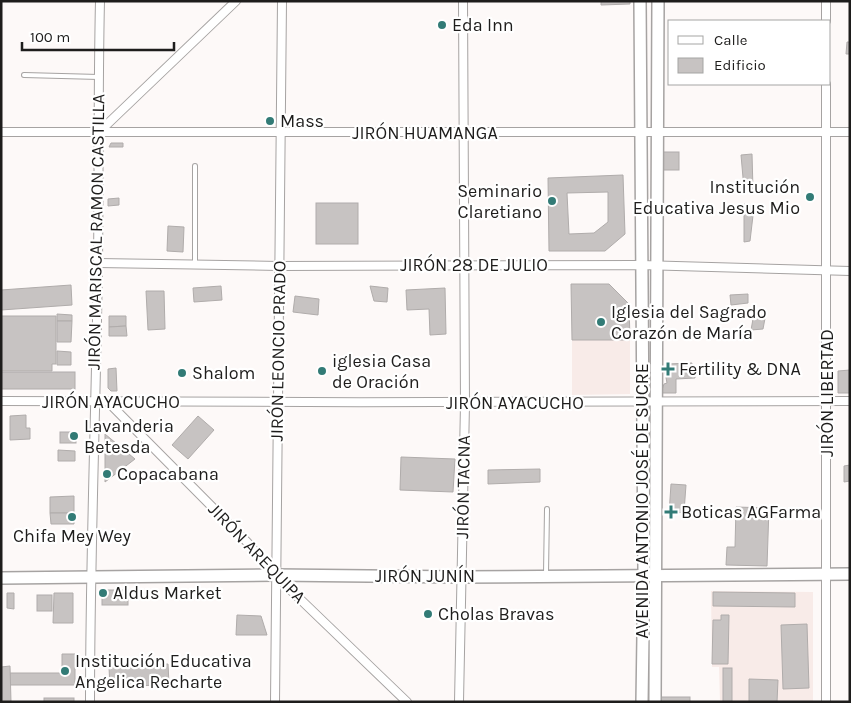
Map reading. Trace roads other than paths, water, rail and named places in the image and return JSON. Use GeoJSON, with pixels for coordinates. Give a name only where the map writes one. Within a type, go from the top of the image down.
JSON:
{"type":"FeatureCollection","features":[{"type":"Feature","properties":{"kind":"main road","name":"AVENIDA ANTONIO JOSÉ DE SUCRE"},"geometry":{"type":"LineString","coordinates":[[640,1],[642,702]]}},
{"type":"Feature","properties":{"kind":"main road","name":"AVENIDA ANTONIO JOSÉ DE SUCRE"},"geometry":{"type":"LineString","coordinates":[[655,702],[658,1]]}},
{"type":"Feature","properties":{"kind":"main road","name":"JIRÓN JUNÍN"},"geometry":{"type":"LineString","coordinates":[[1,578],[275,575],[462,577],[850,574]]}},
{"type":"Feature","properties":{"kind":"street","name":"JIRÓN MARISCAL RAMON CASTILLA"},"geometry":{"type":"LineString","coordinates":[[90,702],[90,577],[94,491],[93,402],[98,263],[100,1]]}},
{"type":"Feature","properties":{"kind":"street"},"geometry":{"type":"LineString","coordinates":[[98,132],[236,1]]}},
{"type":"Feature","properties":{"kind":"street","name":"JIRÓN LEONCIO PRADO"},"geometry":{"type":"LineString","coordinates":[[275,702],[282,1]]}},
{"type":"Feature","properties":{"kind":"street","name":"JIRÓN TACNA"},"geometry":{"type":"LineString","coordinates":[[459,702],[466,264],[463,1]]}},
{"type":"Feature","properties":{"kind":"street"},"geometry":{"type":"LineString","coordinates":[[826,1],[826,20]]}},
{"type":"Feature","properties":{"kind":"street","name":"JIRÓN LIBERTAD"},"geometry":{"type":"LineString","coordinates":[[826,85],[828,574],[826,702]]}},
{"type":"Feature","properties":{"kind":"street","name":"JIRÓN HUAMANGA"},"geometry":{"type":"LineString","coordinates":[[1,132],[850,132]]}},
{"type":"Feature","properties":{"kind":"street","name":"JIRÓN 28 DE JULIO"},"geometry":{"type":"LineString","coordinates":[[98,263],[279,266],[466,264],[657,265],[850,271]]}},
{"type":"Feature","properties":{"kind":"street","name":"JIRÓN AYACUCHO"},"geometry":{"type":"LineString","coordinates":[[1,401],[465,404],[850,401]]}},
{"type":"Feature","properties":{"kind":"street","name":"JIRÓN AREQUIPA"},"geometry":{"type":"LineString","coordinates":[[108,402],[247,542],[275,575],[407,702]]}},
{"type":"Feature","properties":{"kind":"lane"},"geometry":{"type":"LineString","coordinates":[[24,75],[99,77]]}},
{"type":"Feature","properties":{"kind":"lane"},"geometry":{"type":"LineString","coordinates":[[194,265],[195,166]]}},
{"type":"Feature","properties":{"kind":"lane"},"geometry":{"type":"LineString","coordinates":[[546,576],[547,509]]}},
{"type":"Feature","properties":{"kind":"place","name":"Eda Inn"},"geometry":{"type":"Point","coordinates":[442,25]}},
{"type":"Feature","properties":{"kind":"place","name":"Mass"},"geometry":{"type":"Point","coordinates":[270,121]}},
{"type":"Feature","properties":{"kind":"place","name":"Institución Educativa Jesus Mio"},"geometry":{"type":"Point","coordinates":[810,197]}},
{"type":"Feature","properties":{"kind":"place","name":"Seminario Claretiano"},"geometry":{"type":"Point","coordinates":[552,201]}},
{"type":"Feature","properties":{"kind":"place","name":"Iglesia del Sagrado Corazón de María"},"geometry":{"type":"Point","coordinates":[601,322]}},
{"type":"Feature","properties":{"kind":"place","name":"Fertility & DNA"},"geometry":{"type":"Point","coordinates":[668,369]}},
{"type":"Feature","properties":{"kind":"place","name":"iglesia Casa de Oración"},"geometry":{"type":"Point","coordinates":[322,371]}},
{"type":"Feature","properties":{"kind":"place","name":"Shalom"},"geometry":{"type":"Point","coordinates":[182,373]}},
{"type":"Feature","properties":{"kind":"place","name":"Lavanderia Betesda"},"geometry":{"type":"Point","coordinates":[74,436]}},
{"type":"Feature","properties":{"kind":"place","name":"Copacabana"},"geometry":{"type":"Point","coordinates":[107,474]}},
{"type":"Feature","properties":{"kind":"place","name":"Boticas AGFarma"},"geometry":{"type":"Point","coordinates":[671,512]}},
{"type":"Feature","properties":{"kind":"place","name":"Chifa Mey Wey"},"geometry":{"type":"Point","coordinates":[72,517]}},
{"type":"Feature","properties":{"kind":"place","name":"Aldus Market"},"geometry":{"type":"Point","coordinates":[103,593]}},
{"type":"Feature","properties":{"kind":"place","name":"Cholas Bravas"},"geometry":{"type":"Point","coordinates":[428,614]}},
{"type":"Feature","properties":{"kind":"place","name":"Institución Educativa Angelica Recharte"},"geometry":{"type":"Point","coordinates":[65,671]}}]}
